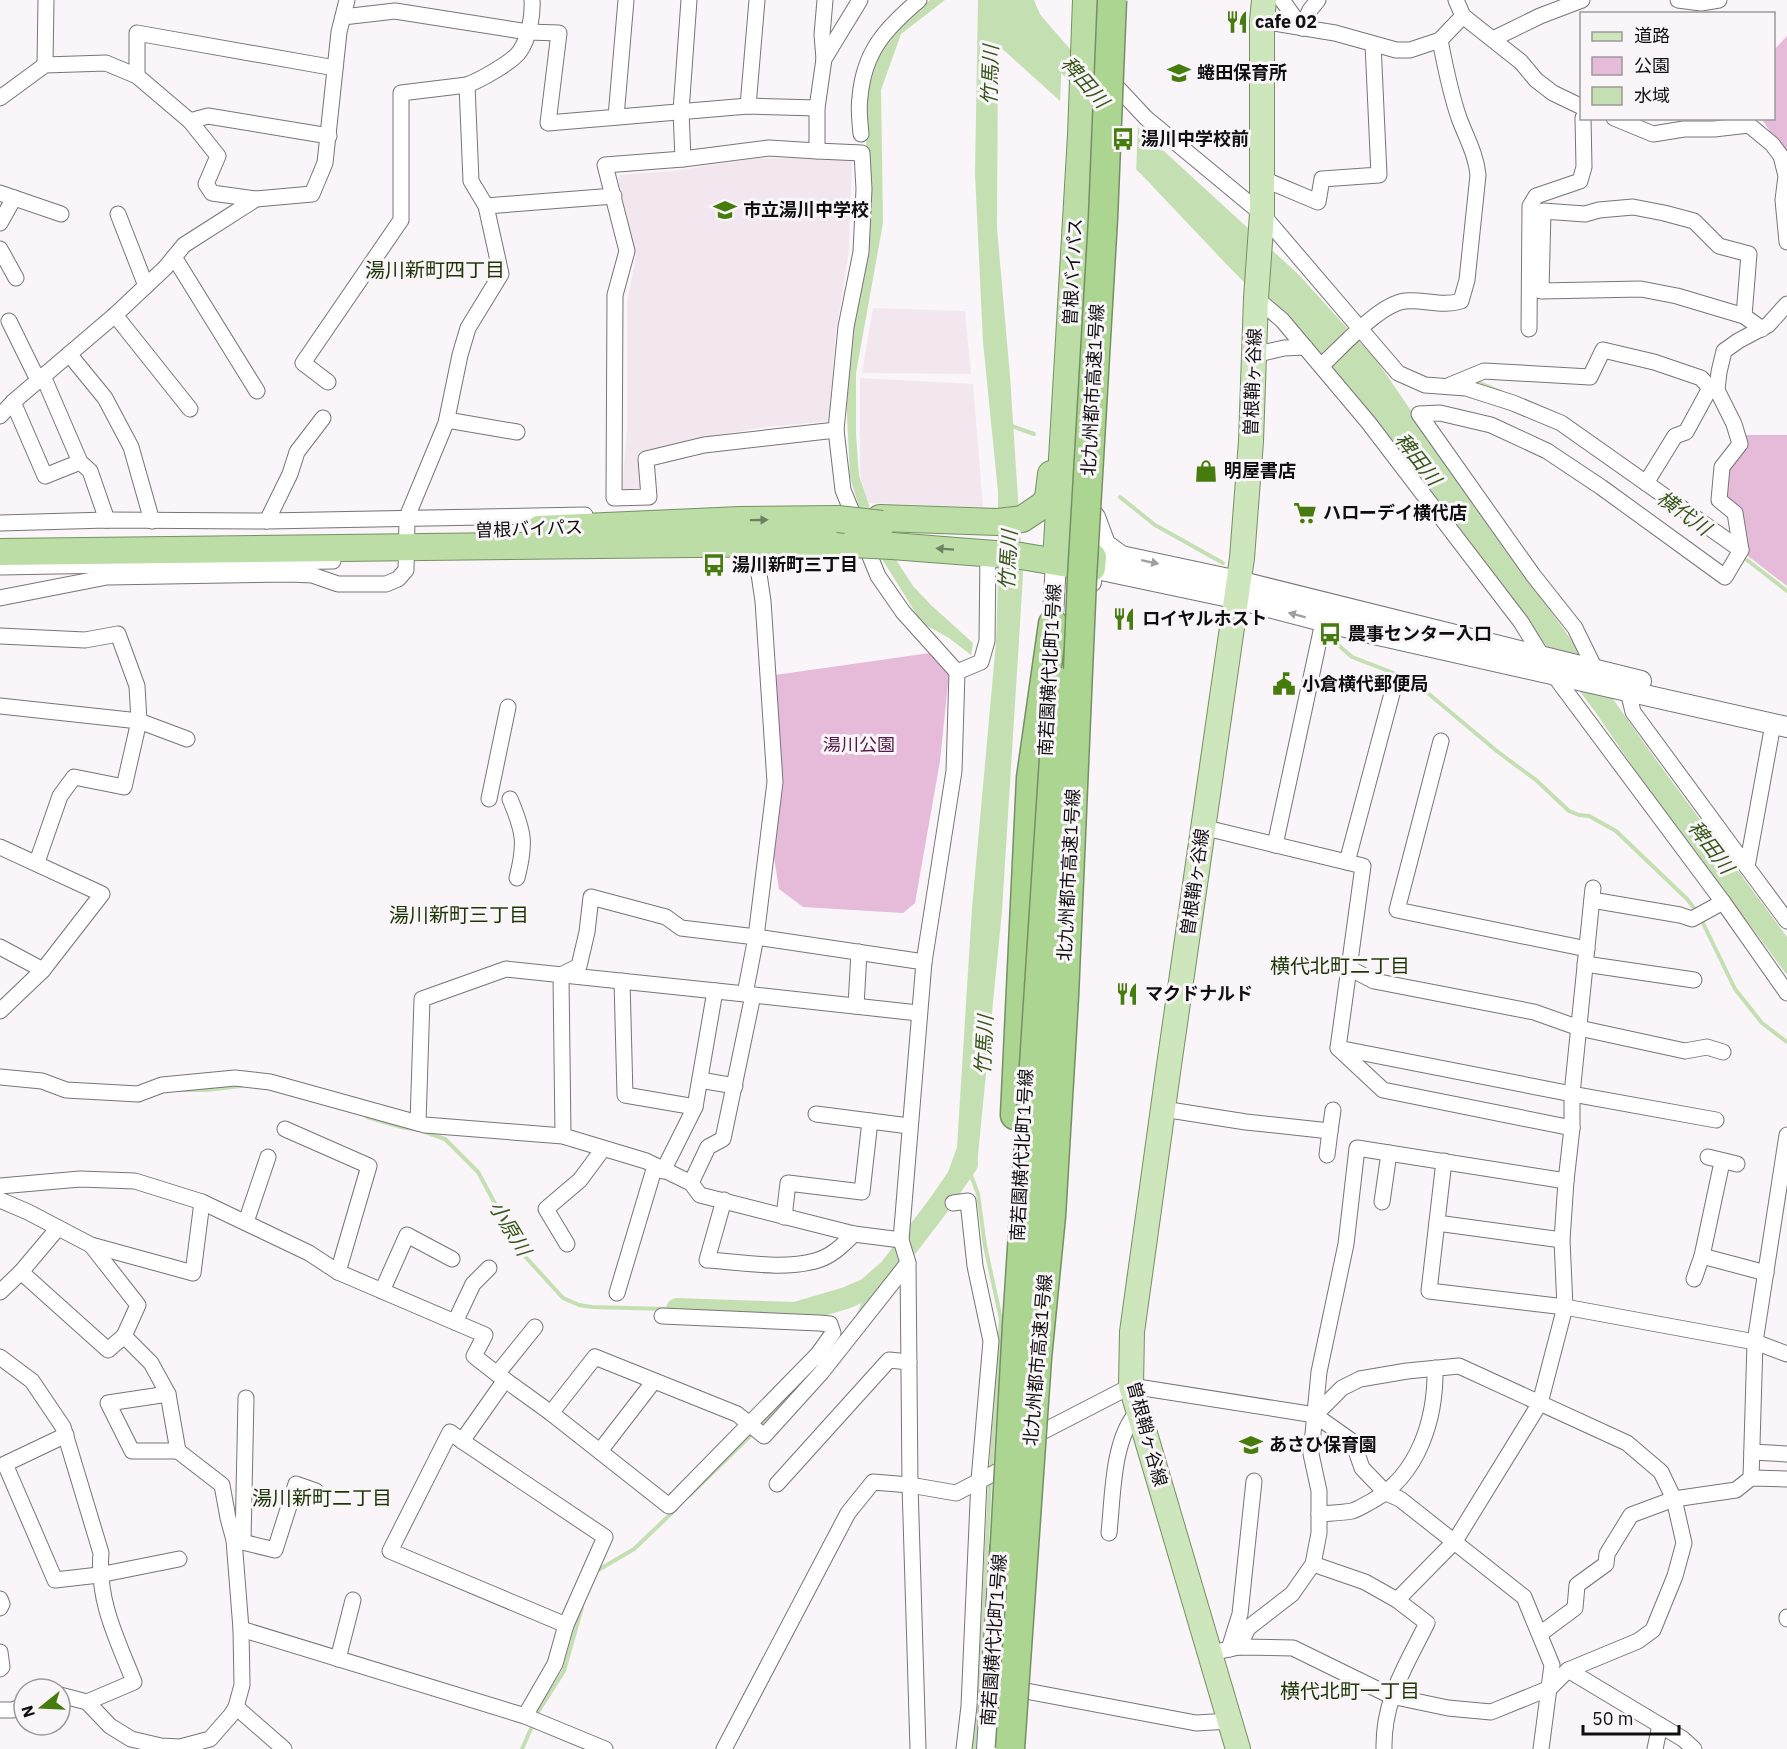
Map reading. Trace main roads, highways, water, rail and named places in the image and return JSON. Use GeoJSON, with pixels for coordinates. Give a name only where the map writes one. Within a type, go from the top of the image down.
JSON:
{"type":"FeatureCollection","features":[{"type":"Feature","properties":{"kind":"highway","name":"曽根バイパス"},"geometry":{"type":"LineString","coordinates":[[1036,547],[1077,215],[1086,0]]}},
{"type":"Feature","properties":{"kind":"highway","name":"北九州都市高速1号線"},"geometry":{"type":"LineString","coordinates":[[993,1749],[1017,1325],[1066,564],[1086,215],[1095,0]]}},
{"type":"Feature","properties":{"kind":"highway","name":"北九州都市高速1号線"},"geometry":{"type":"LineString","coordinates":[[1011,1749],[1037,1358],[1051,1216],[1064,996],[1082,578],[1104,206],[1112,0]]}},
{"type":"Feature","properties":{"kind":"highway","name":"曽根バイパス"},"geometry":{"type":"LineString","coordinates":[[1036,547],[1095,517],[1106,367],[1120,0]]}},
{"type":"Feature","properties":{"kind":"highway","name":"曽根バイパス"},"geometry":{"type":"LineString","coordinates":[[1036,547],[1075,532],[1087,365],[1113,194]]}},
{"type":"Feature","properties":{"kind":"highway"},"geometry":{"type":"LineString","coordinates":[[885,529],[1036,547],[1043,505],[1048,498],[1051,485],[1066,275],[1077,215]]}},
{"type":"Feature","properties":{"kind":"highway","name":"曽根バイパス"},"geometry":{"type":"LineString","coordinates":[[407,539],[714,521],[838,519],[885,529]]}},
{"type":"Feature","properties":{"kind":"highway","name":"曽根バイパス"},"geometry":{"type":"LineString","coordinates":[[0,536],[106,535],[849,544],[885,529]]}},
{"type":"Feature","properties":{"kind":"highway","name":"曽根バイパス"},"geometry":{"type":"LineString","coordinates":[[0,552],[106,535]]}},
{"type":"Feature","properties":{"kind":"highway"},"geometry":{"type":"LineString","coordinates":[[1017,1325],[1015,1115],[1031,778],[1053,624]]}},
{"type":"Feature","properties":{"kind":"highway"},"geometry":{"type":"LineString","coordinates":[[1037,1358],[1038,1215],[1064,784],[1087,672]]}},
{"type":"Feature","properties":{"kind":"main road","name":"曽根鞘ヶ谷線"},"geometry":{"type":"LineString","coordinates":[[1238,1749],[1230,1721],[1226,1650],[1138,1411],[1131,1386],[1132,1332],[1242,558],[1251,441],[1261,219],[1263,10]]}},
{"type":"Feature","properties":{"kind":"water"},"geometry":{"type":"Polygon","coordinates":[[[930,0],[945,0],[901,34],[881,90],[883,223],[856,373],[856,435],[859,475],[878,532],[913,586],[973,643],[971,655],[949,638],[922,623],[867,535],[850,477],[845,375],[869,203],[864,97],[870,72],[894,30],[930,0]]]}},
{"type":"Feature","properties":{"kind":"water","name":"竹馬川"},"geometry":{"type":"Polygon","coordinates":[[[978,0],[1034,0],[1056,52],[1298,274],[1377,361],[1659,764],[1787,937],[1787,975],[1405,456],[1347,386],[1141,174],[998,45],[997,228],[1010,376],[1023,576],[1002,911],[977,1165],[971,1179],[950,1188],[945,1181],[957,1147],[972,908],[996,642],[998,578],[998,492],[983,342],[975,174],[978,0]]]}},
{"type":"Feature","properties":{"kind":"waterway","name":"稗田川"},"geometry":{"type":"LineString","coordinates":[[1013,0],[1083,81]]}},
{"type":"Feature","properties":{"kind":"waterway","name":"横代川"},"geometry":{"type":"LineString","coordinates":[[1475,381],[1501,392]]}},
{"type":"Feature","properties":{"kind":"waterway"},"geometry":{"type":"LineString","coordinates":[[1009,425],[1034,434]]}},
{"type":"Feature","properties":{"kind":"waterway"},"geometry":{"type":"LineString","coordinates":[[1120,497],[1155,525],[1223,563]]}},
{"type":"Feature","properties":{"kind":"waterway","name":"横代川"},"geometry":{"type":"LineString","coordinates":[[1747,560],[1787,591]]}},
{"type":"Feature","properties":{"kind":"waterway"},"geometry":{"type":"LineString","coordinates":[[1335,642],[1352,657],[1417,684],[1498,752],[1536,780],[1569,811],[1589,816],[1616,831],[1687,899],[1697,912]]}},
{"type":"Feature","properties":{"kind":"waterway"},"geometry":{"type":"LineString","coordinates":[[1701,919],[1735,989],[1762,1023],[1787,1042]]}},
{"type":"Feature","properties":{"kind":"waterway","name":"小原川"},"geometry":{"type":"LineString","coordinates":[[180,1090],[241,1086]]}},
{"type":"Feature","properties":{"kind":"waterway","name":"小原川"},"geometry":{"type":"LineString","coordinates":[[367,1117],[418,1130]]}},
{"type":"Feature","properties":{"kind":"waterway","name":"小原川"},"geometry":{"type":"LineString","coordinates":[[425,1132],[445,1139],[478,1172],[521,1252],[563,1298],[579,1305],[592,1307],[666,1309]]}},
{"type":"Feature","properties":{"kind":"waterway","name":"小原川"},"geometry":{"type":"LineString","coordinates":[[677,1309],[795,1313],[846,1298],[867,1289],[890,1269],[967,1164]]}},
{"type":"Feature","properties":{"kind":"waterway"},"geometry":{"type":"LineString","coordinates":[[971,1175],[978,1194],[985,1246],[1001,1319],[991,1470]]}},
{"type":"Feature","properties":{"kind":"waterway"},"geometry":{"type":"LineString","coordinates":[[858,1316],[871,1286]]}},
{"type":"Feature","properties":{"kind":"waterway"},"geometry":{"type":"LineString","coordinates":[[758,1427],[809,1374]]}},
{"type":"Feature","properties":{"kind":"waterway"},"geometry":{"type":"LineString","coordinates":[[690,1495],[753,1433]]}},
{"type":"Feature","properties":{"kind":"waterway"},"geometry":{"type":"LineString","coordinates":[[974,1749],[981,1666],[990,1480]]}},
{"type":"Feature","properties":{"kind":"waterway"},"geometry":{"type":"LineString","coordinates":[[595,1572],[634,1549],[676,1509]]}},
{"type":"Feature","properties":{"kind":"waterway"},"geometry":{"type":"LineString","coordinates":[[536,1715],[564,1671],[582,1607]]}},
{"type":"Feature","properties":{"kind":"waterway"},"geometry":{"type":"LineString","coordinates":[[522,1749],[534,1722]]}},
{"type":"Feature","properties":{"kind":"place","name":"cafe 02"},"geometry":{"type":"Point","coordinates":[1237,22]}},
{"type":"Feature","properties":{"kind":"place","name":"蜷田保育所"},"geometry":{"type":"Point","coordinates":[1179,73]}},
{"type":"Feature","properties":{"kind":"place","name":"湯川中学校前"},"geometry":{"type":"Point","coordinates":[1123,139]}},
{"type":"Feature","properties":{"kind":"place","name":"市立湯川中学校"},"geometry":{"type":"Point","coordinates":[725,210]}},
{"type":"Feature","properties":{"kind":"place","name":"明屋書店"},"geometry":{"type":"Point","coordinates":[1206,471]}},
{"type":"Feature","properties":{"kind":"place","name":"ハローデイ横代店"},"geometry":{"type":"Point","coordinates":[1305,513]}},
{"type":"Feature","properties":{"kind":"place","name":"湯川新町三丁目"},"geometry":{"type":"Point","coordinates":[714,565]}},
{"type":"Feature","properties":{"kind":"place","name":"ロイヤルホスト"},"geometry":{"type":"Point","coordinates":[1124,619]}},
{"type":"Feature","properties":{"kind":"place","name":"農事センター入口"},"geometry":{"type":"Point","coordinates":[1330,634]}},
{"type":"Feature","properties":{"kind":"place","name":"小倉横代郵便局"},"geometry":{"type":"Point","coordinates":[1284,684]}},
{"type":"Feature","properties":{"kind":"place","name":"マクドナルド"},"geometry":{"type":"Point","coordinates":[1127,994]}},
{"type":"Feature","properties":{"kind":"place","name":"あさひ保育園"},"geometry":{"type":"Point","coordinates":[1251,1445]}},
{"type":"Feature","properties":{"kind":"district","name":"湯川新町四丁目"},"geometry":{"type":"Point","coordinates":[435,270]}},
{"type":"Feature","properties":{"kind":"district","name":"湯川新町三丁目"},"geometry":{"type":"Point","coordinates":[459,915]}},
{"type":"Feature","properties":{"kind":"district","name":"横代北町二丁目"},"geometry":{"type":"Point","coordinates":[1340,966]}},
{"type":"Feature","properties":{"kind":"district","name":"湯川新町二丁目"},"geometry":{"type":"Point","coordinates":[322,1498]}},
{"type":"Feature","properties":{"kind":"district","name":"横代北町一丁目"},"geometry":{"type":"Point","coordinates":[1350,1691]}},
{"type":"Feature","properties":{"kind":"park label","name":"湯川公園"},"geometry":{"type":"Point","coordinates":[859,745]}}]}
